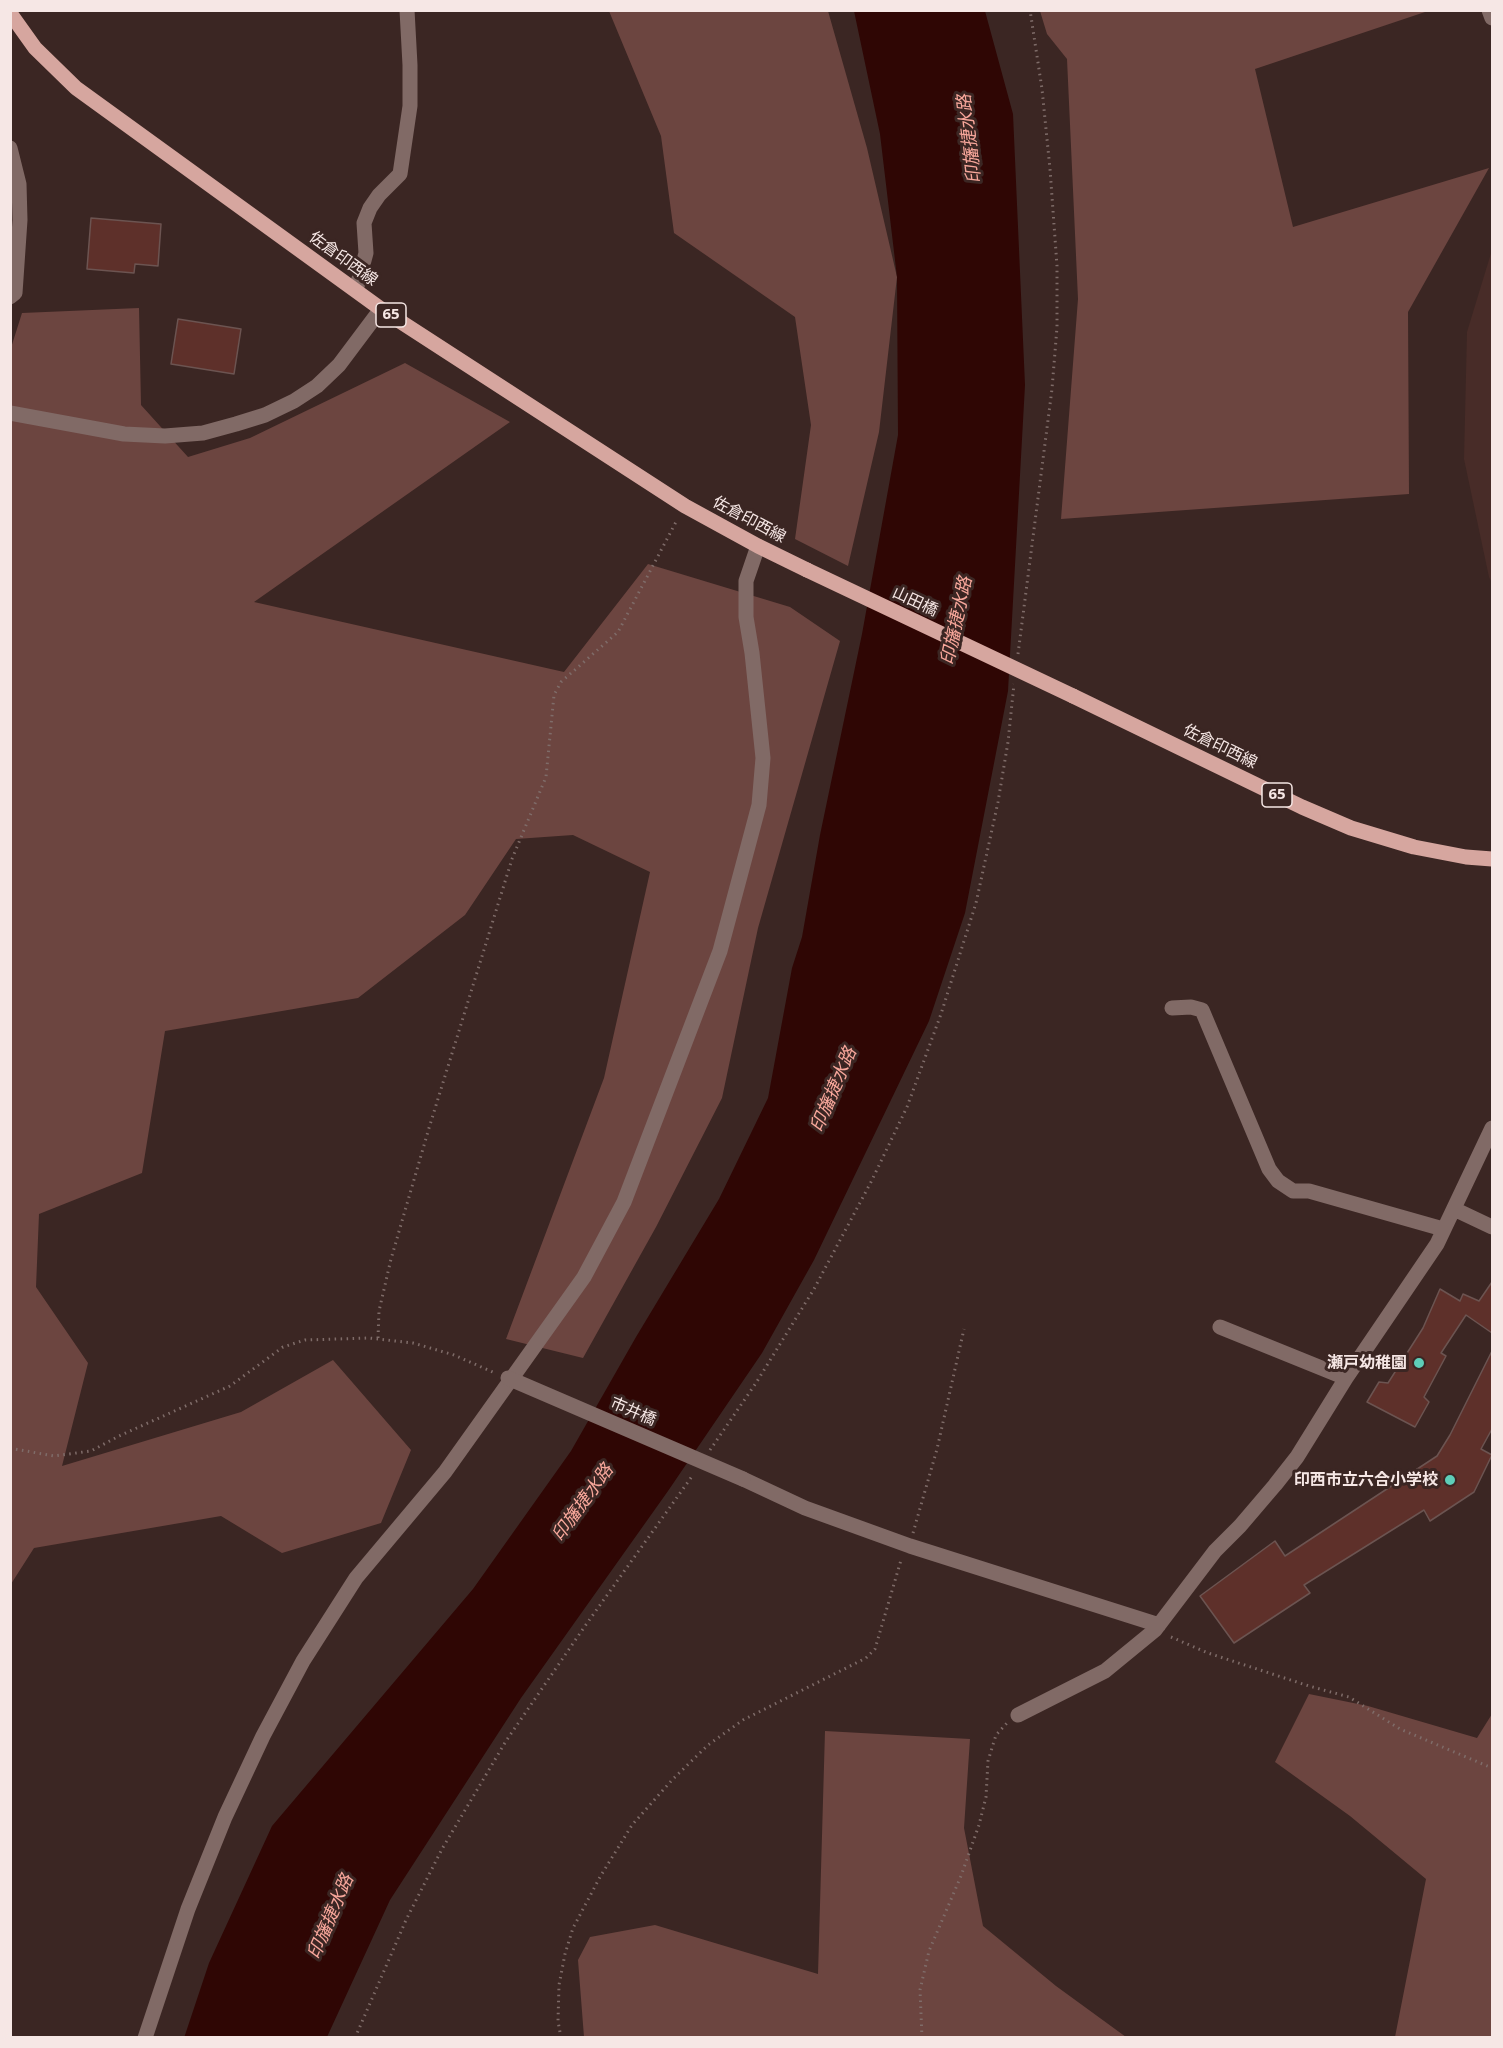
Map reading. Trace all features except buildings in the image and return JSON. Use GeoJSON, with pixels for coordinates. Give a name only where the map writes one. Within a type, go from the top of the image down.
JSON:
{"type":"FeatureCollection","features":[{"type":"Feature","properties":{"kind":"main road","name":"佐倉印西線"},"geometry":{"type":"LineString","coordinates":[[10,13],[35,48],[76,88],[381,309],[685,506],[807,570]]}},
{"type":"Feature","properties":{"kind":"main road","name":"山田橋"},"geometry":{"type":"LineString","coordinates":[[807,570],[1073,696]]}},
{"type":"Feature","properties":{"kind":"main road","name":"佐倉印西線"},"geometry":{"type":"LineString","coordinates":[[1073,696],[1302,807],[1351,828],[1414,847],[1466,857],[1492,859]]}},
{"type":"Feature","properties":{"kind":"street"},"geometry":{"type":"LineString","coordinates":[[356,290],[366,253],[363,223],[370,208],[400,174],[410,106],[407,10]]}},
{"type":"Feature","properties":{"kind":"street"},"geometry":{"type":"LineString","coordinates":[[1489,10],[1492,18]]}},
{"type":"Feature","properties":{"kind":"street"},"geometry":{"type":"LineString","coordinates":[[10,148],[19,184],[20,220],[15,293],[10,297]]}},
{"type":"Feature","properties":{"kind":"street"},"geometry":{"type":"LineString","coordinates":[[10,413],[124,434],[165,436],[203,433],[236,424],[265,415],[294,401],[317,386],[339,365],[381,309]]}},
{"type":"Feature","properties":{"kind":"street"},"geometry":{"type":"LineString","coordinates":[[145,2037],[188,1909],[225,1816],[263,1736],[303,1661],[356,1578],[446,1472],[584,1277],[624,1202],[720,951],[759,805],[763,759],[746,617],[746,581],[758,546]]}},
{"type":"Feature","properties":{"kind":"street"},"geometry":{"type":"LineString","coordinates":[[1172,1008],[1191,1007],[1202,1010],[1269,1169],[1278,1181],[1293,1191],[1309,1191],[1443,1229]]}},
{"type":"Feature","properties":{"kind":"street"},"geometry":{"type":"LineString","coordinates":[[1018,1715],[1105,1671],[1157,1627],[1215,1551],[1240,1526],[1290,1466],[1346,1378],[1437,1244],[1492,1128]]}},
{"type":"Feature","properties":{"kind":"street"},"geometry":{"type":"LineString","coordinates":[[1454,1209],[1492,1227]]}},
{"type":"Feature","properties":{"kind":"street"},"geometry":{"type":"LineString","coordinates":[[1220,1327],[1346,1378]]}},
{"type":"Feature","properties":{"kind":"street","name":"市井橋"},"geometry":{"type":"LineString","coordinates":[[508,1378],[805,1508],[908,1545],[1157,1627]]}},
{"type":"Feature","properties":{"kind":"path"},"geometry":{"type":"LineString","coordinates":[[1017,656],[1052,389],[1057,327],[1057,266],[1050,169],[1042,89],[1030,10]]}},
{"type":"Feature","properties":{"kind":"path"},"geometry":{"type":"LineString","coordinates":[[378,1338],[379,1311],[386,1280],[429,1128],[512,859],[546,777],[555,695],[561,682],[618,632],[685,506]]}},
{"type":"Feature","properties":{"kind":"path"},"geometry":{"type":"LineString","coordinates":[[709,1452],[756,1383],[814,1289],[871,1182],[907,1107],[941,1014],[976,903],[998,802],[1008,742],[1014,679]]}},
{"type":"Feature","properties":{"kind":"path"},"geometry":{"type":"LineString","coordinates":[[561,2037],[558,2021],[559,1985],[570,1937],[600,1877],[632,1825],[672,1780],[708,1745],[743,1720],[866,1658],[875,1649],[937,1449],[964,1329]]}},
{"type":"Feature","properties":{"kind":"path"},"geometry":{"type":"LineString","coordinates":[[10,1449],[54,1456],[91,1451],[230,1386],[283,1347],[305,1340],[378,1338],[413,1343],[454,1355],[508,1378]]}},
{"type":"Feature","properties":{"kind":"path"},"geometry":{"type":"LineString","coordinates":[[355,2037],[411,1910],[442,1849],[501,1751],[585,1626],[696,1471]]}},
{"type":"Feature","properties":{"kind":"path"},"geometry":{"type":"LineString","coordinates":[[1157,1627],[1208,1653],[1349,1697],[1400,1729],[1492,1768]]}},
{"type":"Feature","properties":{"kind":"path"},"geometry":{"type":"LineString","coordinates":[[922,2037],[920,1990],[929,1951],[961,1876],[979,1825],[986,1797],[988,1761],[996,1735],[1018,1715]]}},
{"type":"Feature","properties":{"kind":"shaded area"},"geometry":{"type":"Polygon","coordinates":[[[609,11],[828,11],[867,148],[897,277],[879,432],[848,566],[795,539],[811,425],[795,317],[674,233],[661,136],[609,11]]]}},
{"type":"Feature","properties":{"kind":"shaded area"},"geometry":{"type":"Polygon","coordinates":[[[1040,11],[1428,11],[1255,69],[1293,227],[1489,168],[1408,312],[1409,494],[1061,519],[1078,299],[1067,59],[1047,34],[1040,11]]]}},
{"type":"Feature","properties":{"kind":"shaded area"},"geometry":{"type":"Polygon","coordinates":[[[1492,250],[1492,583],[1464,459],[1467,332],[1492,250]]]}},
{"type":"Feature","properties":{"kind":"shaded area"},"geometry":{"type":"Polygon","coordinates":[[[139,308],[141,405],[188,457],[250,438],[405,363],[510,422],[254,602],[564,672],[648,564],[790,607],[840,641],[758,928],[722,1098],[656,1227],[583,1358],[506,1339],[604,1078],[650,872],[573,835],[516,839],[465,915],[358,998],[165,1031],[142,1173],[39,1214],[36,1287],[88,1363],[62,1466],[241,1412],[333,1360],[411,1450],[381,1523],[282,1553],[221,1516],[34,1548],[11,1584],[10,351],[22,313],[139,308]]]}},
{"type":"Feature","properties":{"kind":"shaded area"},"geometry":{"type":"Polygon","coordinates":[[[1309,1694],[1368,1706],[1477,1738],[1492,1714],[1492,2037],[1395,2037],[1426,1879],[1350,1816],[1275,1762],[1309,1694]]]}},
{"type":"Feature","properties":{"kind":"shaded area"},"geometry":{"type":"Polygon","coordinates":[[[825,1731],[970,1739],[964,1828],[983,1926],[1056,1986],[1126,2037],[584,2037],[578,1960],[590,1937],[655,1925],[818,1974],[825,1731]]]}},
{"type":"Feature","properties":{"kind":"water","name":"印旛捷水路"},"geometry":{"type":"Polygon","coordinates":[[[854,11],[985,11],[1013,114],[1025,385],[1008,691],[965,913],[929,1021],[814,1260],[762,1353],[668,1491],[521,1698],[390,1900],[327,2037],[184,2038],[209,1963],[272,1826],[473,1589],[571,1451],[719,1199],[768,1098],[792,968],[802,937],[820,835],[862,634],[898,435],[897,277],[880,134],[854,11]]]}},
{"type":"Feature","properties":{"kind":"place","name":"瀬戸幼稚園"},"geometry":{"type":"Point","coordinates":[1419,1363]}},
{"type":"Feature","properties":{"kind":"place","name":"印西市立六合小学校"},"geometry":{"type":"Point","coordinates":[1450,1480]}}]}
